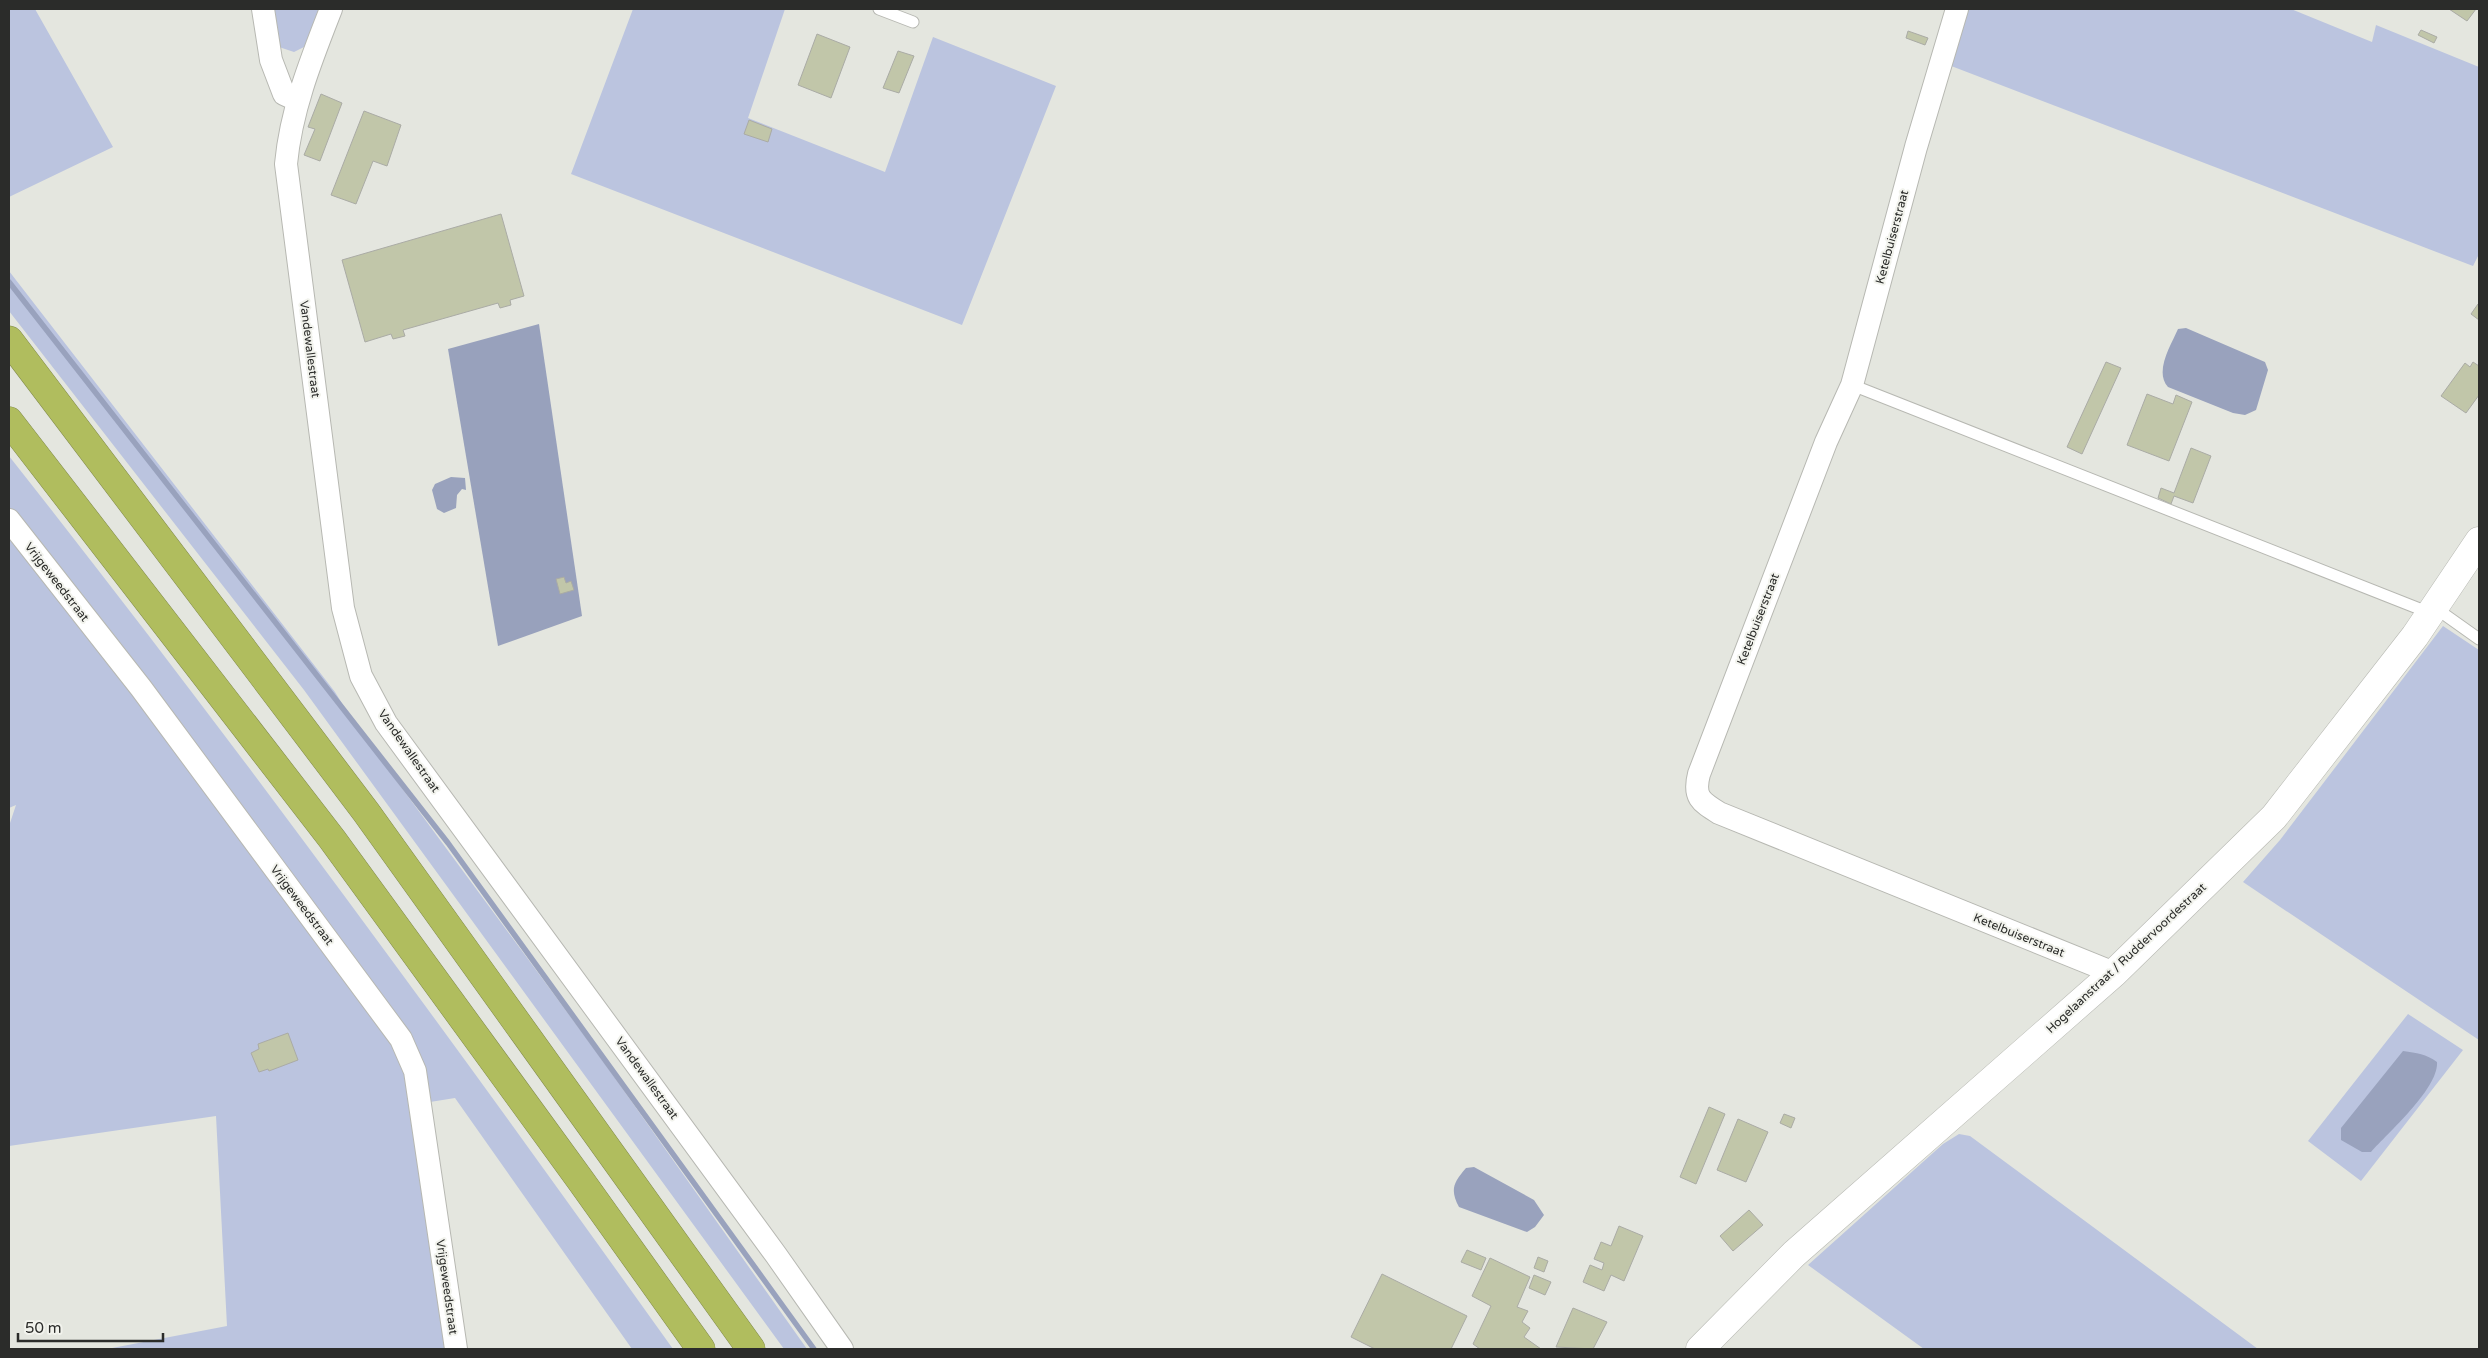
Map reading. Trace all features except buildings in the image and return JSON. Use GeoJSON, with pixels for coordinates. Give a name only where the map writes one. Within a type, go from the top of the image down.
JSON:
{"type":"FeatureCollection","features":[{"type":"Feature","properties":{"kind":"highway"},"geometry":{"type":"LineString","coordinates":[[9,340],[366,812],[751,1349]]}},
{"type":"Feature","properties":{"kind":"highway"},"geometry":{"type":"LineString","coordinates":[[9,421],[332,839],[581,1181],[700,1349]]}},
{"type":"Feature","properties":{"kind":"street"},"geometry":{"type":"LineString","coordinates":[[263,9],[271,60],[284,94],[297,100]]}},
{"type":"Feature","properties":{"kind":"street","name":"Vandewallestraat"},"geometry":{"type":"LineString","coordinates":[[331,9],[297,100],[288,136],[286,164],[343,608],[361,676],[386,723],[770,1247],[842,1349]]}},
{"type":"Feature","properties":{"kind":"street","name":"Ketelbuiserstraat"},"geometry":{"type":"LineString","coordinates":[[1957,9],[1916,147],[1852,385],[1826,442],[1696,783],[1702,803],[1719,813],[2114,973]]}},
{"type":"Feature","properties":{"kind":"street","name":"Vrijgeweedstraat"},"geometry":{"type":"LineString","coordinates":[[9,520],[147,696],[401,1039],[415,1071],[456,1349]]}},
{"type":"Feature","properties":{"kind":"street","name":"Hogelaanstraat / Ruddervoordestraat"},"geometry":{"type":"LineString","coordinates":[[1700,1349],[1794,1254],[2114,973],[2274,817],[2432,610],[2479,541]]}},
{"type":"Feature","properties":{"kind":"lane"},"geometry":{"type":"LineString","coordinates":[[879,9],[913,22]]}},
{"type":"Feature","properties":{"kind":"lane"},"geometry":{"type":"LineString","coordinates":[[1852,385],[2432,610],[2479,639]]}},
{"type":"Feature","properties":{"kind":"shaded area"},"geometry":{"type":"Polygon","coordinates":[[[9,9],[35,9],[113,147],[9,197],[9,9]]]}},
{"type":"Feature","properties":{"kind":"shaded area"},"geometry":{"type":"Polygon","coordinates":[[[273,9],[322,9],[308,45],[294,52],[279,47],[273,9]]]}},
{"type":"Feature","properties":{"kind":"shaded area"},"geometry":{"type":"Polygon","coordinates":[[[633,9],[785,9],[748,118],[885,172],[933,37],[1056,86],[962,325],[571,174],[633,9]]]}},
{"type":"Feature","properties":{"kind":"shaded area"},"geometry":{"type":"Polygon","coordinates":[[[1962,9],[2291,9],[2372,42],[2376,25],[2479,67],[2479,254],[2473,266],[1946,64],[1962,9]]]}},
{"type":"Feature","properties":{"kind":"shaded area"},"geometry":{"type":"Polygon","coordinates":[[[9,271],[335,692],[356,726],[595,1050],[807,1349],[784,1349],[304,690],[9,311],[9,271]]]}},
{"type":"Feature","properties":{"kind":"shaded area"},"geometry":{"type":"Polygon","coordinates":[[[539,324],[582,616],[498,646],[448,349],[539,324]]]}},
{"type":"Feature","properties":{"kind":"shaded area"},"geometry":{"type":"Polygon","coordinates":[[[2186,328],[2265,362],[2268,370],[2256,410],[2245,415],[2233,413],[2168,387],[2164,381],[2163,374],[2165,358],[2178,329],[2186,328]]]}},
{"type":"Feature","properties":{"kind":"shaded area"},"geometry":{"type":"Polygon","coordinates":[[[9,456],[179,676],[346,898],[673,1349],[632,1349],[455,1098],[430,1102],[423,1064],[9,510],[9,456]]]}},
{"type":"Feature","properties":{"kind":"shaded area"},"geometry":{"type":"Polygon","coordinates":[[[451,477],[465,478],[466,490],[462,489],[457,495],[456,508],[444,513],[437,509],[432,490],[435,484],[451,477]]]}},
{"type":"Feature","properties":{"kind":"shaded area"},"geometry":{"type":"Polygon","coordinates":[[[9,532],[125,679],[392,1045],[407,1075],[447,1349],[107,1349],[227,1326],[216,1116],[9,1146],[9,826],[16,805],[9,808],[9,532]]]}},
{"type":"Feature","properties":{"kind":"shaded area"},"geometry":{"type":"Polygon","coordinates":[[[2443,626],[2479,650],[2479,1040],[2243,882],[2280,840],[2443,626]]]}},
{"type":"Feature","properties":{"kind":"shaded area"},"geometry":{"type":"Polygon","coordinates":[[[2408,1014],[2463,1050],[2361,1181],[2308,1141],[2408,1014]]]}},
{"type":"Feature","properties":{"kind":"shaded area"},"geometry":{"type":"Polygon","coordinates":[[[2403,1051],[2417,1053],[2433,1059],[2437,1062],[2435,1073],[2421,1097],[2400,1122],[2371,1152],[2362,1152],[2341,1140],[2341,1128],[2403,1051]]]}},
{"type":"Feature","properties":{"kind":"shaded area"},"geometry":{"type":"Polygon","coordinates":[[[1959,1134],[1970,1136],[2258,1349],[1924,1349],[1808,1265],[1943,1144],[1959,1134]]]}},
{"type":"Feature","properties":{"kind":"shaded area"},"geometry":{"type":"Polygon","coordinates":[[[1474,1167],[1534,1200],[1544,1215],[1535,1227],[1527,1232],[1459,1207],[1454,1196],[1454,1187],[1466,1168],[1474,1167]]]}},
{"type":"Feature","properties":{"kind":"waterway"},"geometry":{"type":"LineString","coordinates":[[9,282],[448,843],[814,1349]]}}]}
